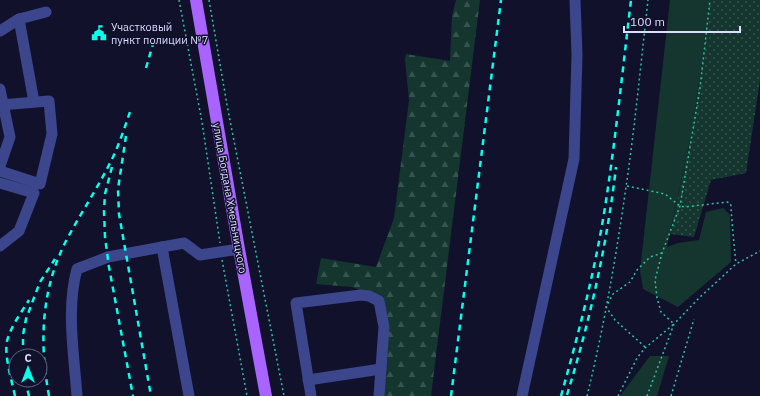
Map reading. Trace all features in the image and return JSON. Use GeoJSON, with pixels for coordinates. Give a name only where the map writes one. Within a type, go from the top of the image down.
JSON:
{"type":"FeatureCollection","features":[{"type":"Feature","properties":{"kind":"main road","name":"улица Богдана Хмельницкого"},"geometry":{"type":"LineString","coordinates":[[196,0],[266,396]]}},
{"type":"Feature","properties":{"kind":"lane"},"geometry":{"type":"LineString","coordinates":[[522,396],[574,159],[577,55],[575,0]]}},
{"type":"Feature","properties":{"kind":"lane"},"geometry":{"type":"LineString","coordinates":[[0,31],[19,18],[46,12]]}},
{"type":"Feature","properties":{"kind":"lane"},"geometry":{"type":"LineString","coordinates":[[19,18],[34,102]]}},
{"type":"Feature","properties":{"kind":"lane"},"geometry":{"type":"LineString","coordinates":[[0,89],[1,105],[10,137],[0,166]]}},
{"type":"Feature","properties":{"kind":"lane"},"geometry":{"type":"LineString","coordinates":[[0,171],[40,184],[52,134],[49,101],[1,105]]}},
{"type":"Feature","properties":{"kind":"lane"},"geometry":{"type":"LineString","coordinates":[[0,183],[34,193],[19,231],[0,246]]}},
{"type":"Feature","properties":{"kind":"lane"},"geometry":{"type":"LineString","coordinates":[[77,396],[71,316],[73,283],[77,269],[108,257],[184,243],[200,255],[239,249]]}},
{"type":"Feature","properties":{"kind":"lane"},"geometry":{"type":"LineString","coordinates":[[162,247],[189,396]]}},
{"type":"Feature","properties":{"kind":"lane"},"geometry":{"type":"LineString","coordinates":[[311,396],[296,304],[361,295],[369,296],[379,301],[384,327],[379,396]]}},
{"type":"Feature","properties":{"kind":"lane"},"geometry":{"type":"LineString","coordinates":[[308,380],[381,369]]}},
{"type":"Feature","properties":{"kind":"path"},"geometry":{"type":"LineString","coordinates":[[179,0],[202,122],[221,251],[247,396]]}},
{"type":"Feature","properties":{"kind":"path"},"geometry":{"type":"LineString","coordinates":[[209,0],[227,105],[284,396]]}},
{"type":"Feature","properties":{"kind":"path"},"geometry":{"type":"LineString","coordinates":[[587,396],[606,307],[626,186],[648,0]]}},
{"type":"Feature","properties":{"kind":"path"},"geometry":{"type":"LineString","coordinates":[[674,324],[661,312],[657,298],[655,280],[662,253],[680,206],[700,88],[710,0]]}},
{"type":"Feature","properties":{"kind":"path"},"geometry":{"type":"LineString","coordinates":[[626,186],[665,194],[680,206],[685,207],[727,202],[730,203],[732,206],[732,231],[736,264]]}},
{"type":"Feature","properties":{"kind":"path"},"geometry":{"type":"LineString","coordinates":[[618,396],[637,358],[645,348],[674,324],[699,298],[736,264],[760,251]]}},
{"type":"Feature","properties":{"kind":"path"},"geometry":{"type":"LineString","coordinates":[[606,307],[613,294],[630,282],[637,270],[650,257],[662,253]]}},
{"type":"Feature","properties":{"kind":"path"},"geometry":{"type":"LineString","coordinates":[[606,307],[615,320],[645,348]]}},
{"type":"Feature","properties":{"kind":"path"},"geometry":{"type":"LineString","coordinates":[[671,396],[694,318]]}},
{"type":"Feature","properties":{"kind":"path"},"geometry":{"type":"LineString","coordinates":[[647,396],[674,324]]}},
{"type":"Feature","properties":{"kind":"green space"},"geometry":{"type":"Polygon","coordinates":[[[456,0],[480,0],[431,396],[383,396],[381,298],[352,287],[316,284],[321,258],[376,267],[394,218],[409,100],[405,60],[406,54],[450,61],[452,16],[456,0]]]}},
{"type":"Feature","properties":{"kind":"green space"},"geometry":{"type":"Polygon","coordinates":[[[670,0],[710,0],[693,126],[667,247],[678,243],[699,240],[706,212],[723,208],[730,215],[731,262],[678,307],[643,289],[640,271],[670,0]]]}},
{"type":"Feature","properties":{"kind":"green space"},"geometry":{"type":"Polygon","coordinates":[[[710,0],[760,0],[760,80],[746,173],[711,180],[694,237],[670,234],[693,126],[710,0]]]}},
{"type":"Feature","properties":{"kind":"green space"},"geometry":{"type":"Polygon","coordinates":[[[650,356],[669,356],[657,396],[620,396],[650,356]]]}},
{"type":"Feature","properties":{"kind":"railway"},"geometry":{"type":"LineString","coordinates":[[451,396],[501,0]]}},
{"type":"Feature","properties":{"kind":"railway"},"geometry":{"type":"LineString","coordinates":[[561,396],[586,299],[602,226],[613,151],[631,0]]}},
{"type":"Feature","properties":{"kind":"railway"},"geometry":{"type":"LineString","coordinates":[[146,68],[153,44]]}},
{"type":"Feature","properties":{"kind":"railway"},"geometry":{"type":"LineString","coordinates":[[49,396],[43,336],[47,296],[52,277],[58,258],[67,239],[100,182],[113,156],[122,136],[131,109]]}},
{"type":"Feature","properties":{"kind":"railway"},"geometry":{"type":"LineString","coordinates":[[126,136],[118,189],[119,214],[151,396]]}},
{"type":"Feature","properties":{"kind":"railway"},"geometry":{"type":"LineString","coordinates":[[112,167],[105,194],[105,237],[109,267],[133,396]]}},
{"type":"Feature","properties":{"kind":"railway"},"geometry":{"type":"LineString","coordinates":[[567,395],[597,282],[608,225],[616,167]]}},
{"type":"Feature","properties":{"kind":"railway"},"geometry":{"type":"LineString","coordinates":[[23,348],[23,335],[26,319],[40,282],[55,259]]}},
{"type":"Feature","properties":{"kind":"railway"},"geometry":{"type":"LineString","coordinates":[[15,396],[7,361],[6,347],[9,335],[29,300]]}},
{"type":"Feature","properties":{"kind":"railway"},"geometry":{"type":"LineString","coordinates":[[27,388],[29,396]]}},
{"type":"Feature","properties":{"kind":"place","name":"Участковый пункт полиции №7"},"geometry":{"type":"Point","coordinates":[99,33]}}]}
